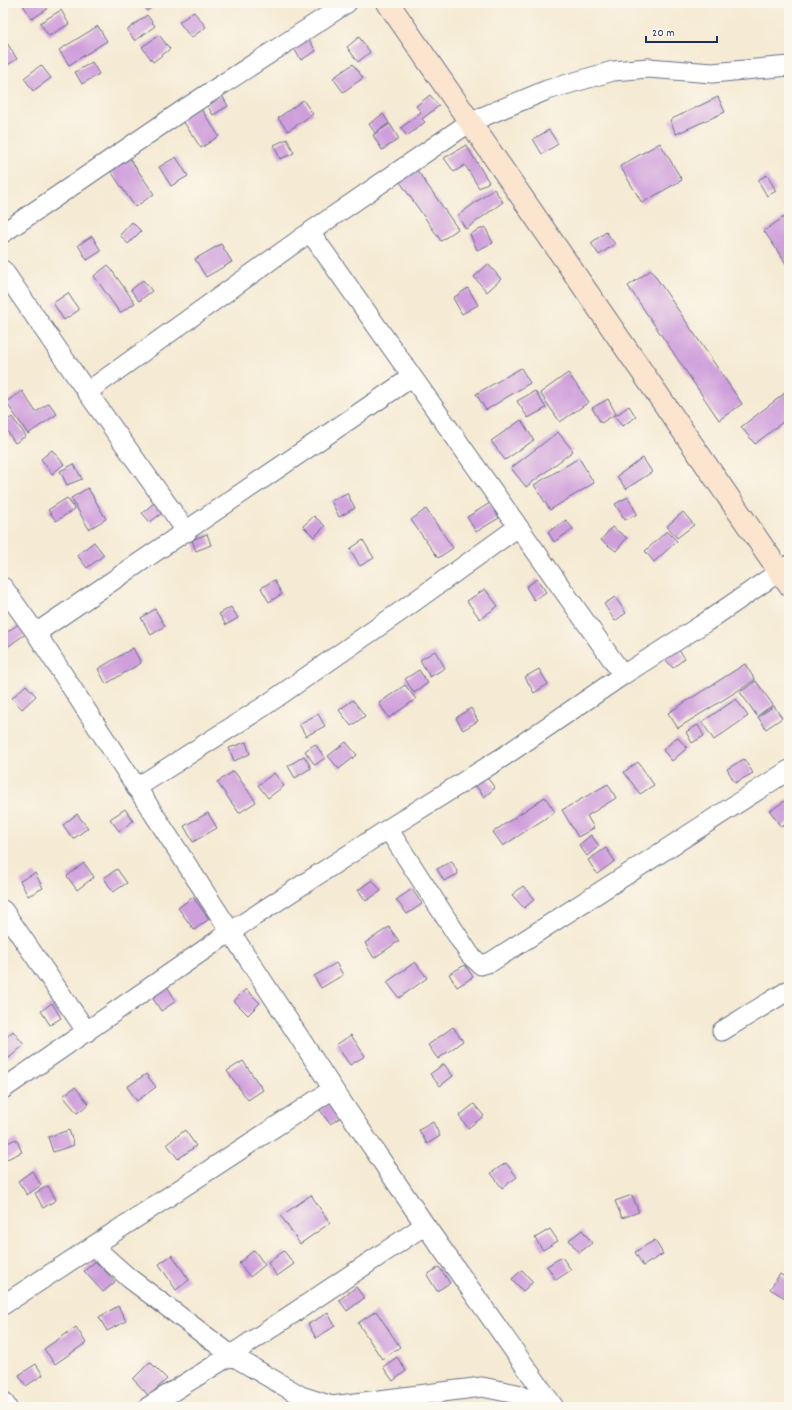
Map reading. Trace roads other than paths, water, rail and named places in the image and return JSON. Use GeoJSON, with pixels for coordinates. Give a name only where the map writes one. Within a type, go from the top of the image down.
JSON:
{"type":"FeatureCollection","features":[{"type":"Feature","properties":{"kind":"street"},"geometry":{"type":"LineString","coordinates":[[3,233],[179,112],[347,3]]}},
{"type":"Feature","properties":{"kind":"street"},"geometry":{"type":"LineString","coordinates":[[3,1089],[230,932],[388,829],[503,757],[623,675],[786,574],[388,3]]}},
{"type":"Feature","properties":{"kind":"street"},"geometry":{"type":"LineString","coordinates":[[87,392],[310,232],[470,122],[547,90],[613,71],[648,68],[712,74],[789,66]]}},
{"type":"Feature","properties":{"kind":"street"},"geometry":{"type":"LineString","coordinates":[[310,232],[623,675]]}},
{"type":"Feature","properties":{"kind":"street"},"geometry":{"type":"LineString","coordinates":[[3,270],[186,532]]}},
{"type":"Feature","properties":{"kind":"street"},"geometry":{"type":"LineString","coordinates":[[36,633],[412,377]]}},
{"type":"Feature","properties":{"kind":"street"},"geometry":{"type":"LineString","coordinates":[[136,788],[263,707],[518,527]]}},
{"type":"Feature","properties":{"kind":"street"},"geometry":{"type":"LineString","coordinates":[[3,587],[36,633],[332,1089],[425,1225],[554,1407]]}},
{"type":"Feature","properties":{"kind":"street"},"geometry":{"type":"LineString","coordinates":[[388,829],[470,955],[481,965],[491,962],[789,770]]}},
{"type":"Feature","properties":{"kind":"street"},"geometry":{"type":"LineString","coordinates":[[3,910],[87,1032]]}},
{"type":"Feature","properties":{"kind":"street"},"geometry":{"type":"LineString","coordinates":[[722,1031],[789,990]]}},
{"type":"Feature","properties":{"kind":"street"},"geometry":{"type":"LineString","coordinates":[[3,1305],[332,1089]]}},
{"type":"Feature","properties":{"kind":"street"},"geometry":{"type":"LineString","coordinates":[[148,1407],[231,1355],[425,1225]]}},
{"type":"Feature","properties":{"kind":"street"},"geometry":{"type":"LineString","coordinates":[[93,1246],[129,1278],[231,1355],[301,1396],[332,1406],[482,1387],[517,1394],[549,1407]]}},
{"type":"Feature","properties":{"kind":"street"},"geometry":{"type":"LineString","coordinates":[[3,1401],[7,1407]]}}]}
